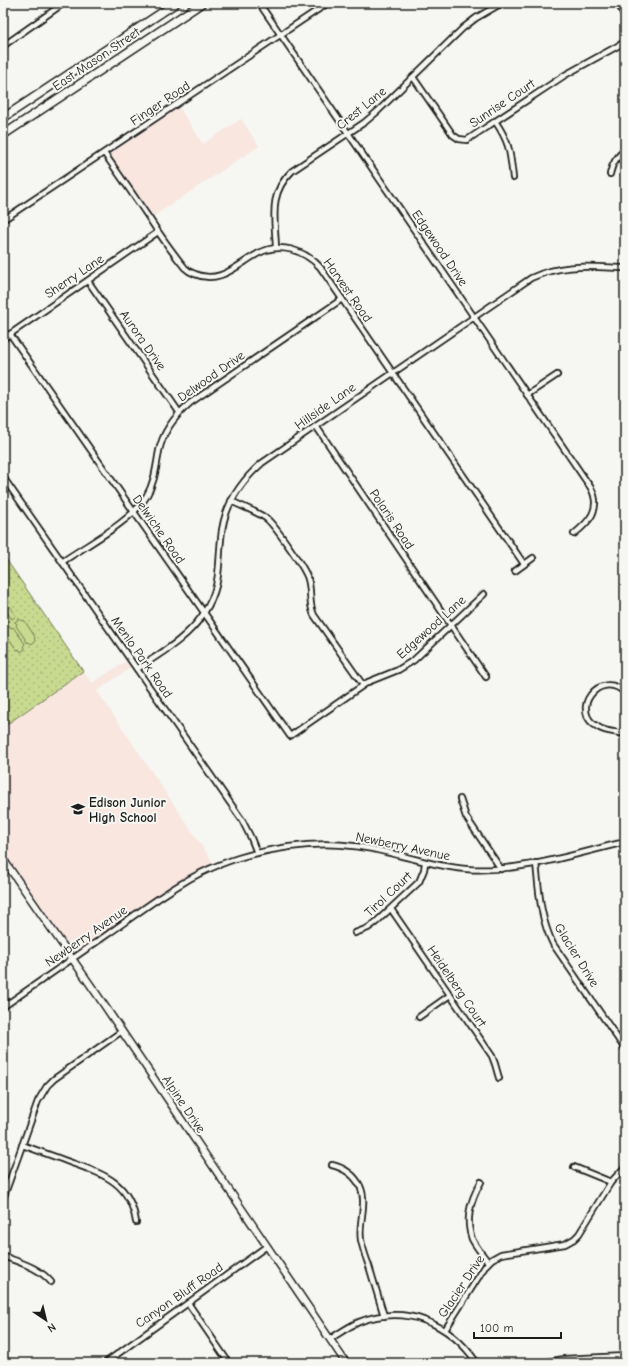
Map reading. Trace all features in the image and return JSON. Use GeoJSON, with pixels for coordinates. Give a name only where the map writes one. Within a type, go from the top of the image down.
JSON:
{"type":"FeatureCollection","features":[{"type":"Feature","properties":{"kind":"main road","name":"East Mason Street"},"geometry":{"type":"LineString","coordinates":[[3,118],[176,3]]}},
{"type":"Feature","properties":{"kind":"main road","name":"East Mason Street"},"geometry":{"type":"LineString","coordinates":[[3,135],[202,3]]}},
{"type":"Feature","properties":{"kind":"street"},"geometry":{"type":"LineString","coordinates":[[3,46],[64,3]]}},
{"type":"Feature","properties":{"kind":"street","name":"Edgewood Drive"},"geometry":{"type":"LineString","coordinates":[[259,3],[591,488],[595,508],[591,519],[574,534]]}},
{"type":"Feature","properties":{"kind":"street","name":"Finger Road"},"geometry":{"type":"LineString","coordinates":[[3,220],[328,3]]}},
{"type":"Feature","properties":{"kind":"street","name":"Crest Lane"},"geometry":{"type":"LineString","coordinates":[[276,248],[274,208],[275,197],[281,183],[292,171],[349,133],[378,111],[463,28],[480,15],[502,3]]}},
{"type":"Feature","properties":{"kind":"street"},"geometry":{"type":"LineString","coordinates":[[618,3],[625,17]]}},
{"type":"Feature","properties":{"kind":"street","name":"Sunrise Court"},"geometry":{"type":"LineString","coordinates":[[413,76],[456,138],[464,140],[470,138],[565,74],[625,42]]}},
{"type":"Feature","properties":{"kind":"street"},"geometry":{"type":"LineString","coordinates":[[495,121],[506,138],[509,146],[513,178]]}},
{"type":"Feature","properties":{"kind":"street"},"geometry":{"type":"LineString","coordinates":[[610,174],[617,157],[625,150]]}},
{"type":"Feature","properties":{"kind":"street","name":"Harvest Road"},"geometry":{"type":"LineString","coordinates":[[104,153],[158,232],[186,269],[196,275],[208,277],[225,274],[260,253],[276,248],[294,250],[308,256],[320,267],[524,564]]}},
{"type":"Feature","properties":{"kind":"street","name":"Sherry Lane"},"geometry":{"type":"LineString","coordinates":[[3,339],[158,232]]}},
{"type":"Feature","properties":{"kind":"street","name":"Hillside Lane"},"geometry":{"type":"LineString","coordinates":[[137,669],[183,638],[204,613],[214,593],[220,571],[222,526],[231,501],[241,485],[262,463],[531,278],[550,270],[572,267],[625,268]]}},
{"type":"Feature","properties":{"kind":"street","name":"Aurora Drive"},"geometry":{"type":"LineString","coordinates":[[88,281],[179,412]]}},
{"type":"Feature","properties":{"kind":"street","name":"Delwood Drive"},"geometry":{"type":"LineString","coordinates":[[62,562],[124,520],[134,512],[145,498],[150,490],[157,470],[162,441],[171,423],[179,412],[342,299]]}},
{"type":"Feature","properties":{"kind":"street","name":"Delwiche Road"},"geometry":{"type":"LineString","coordinates":[[10,334],[290,736]]}},
{"type":"Feature","properties":{"kind":"street"},"geometry":{"type":"LineString","coordinates":[[527,395],[557,375]]}},
{"type":"Feature","properties":{"kind":"street","name":"Polaris Road"},"geometry":{"type":"LineString","coordinates":[[316,426],[486,677]]}},
{"type":"Feature","properties":{"kind":"street","name":"Menlo Park Road"},"geometry":{"type":"LineString","coordinates":[[3,477],[242,820],[252,838],[257,853]]}},
{"type":"Feature","properties":{"kind":"street"},"geometry":{"type":"LineString","coordinates":[[231,501],[263,516],[273,525],[307,575],[310,587],[310,603],[314,615],[363,685]]}},
{"type":"Feature","properties":{"kind":"street"},"geometry":{"type":"LineString","coordinates":[[515,571],[533,558]]}},
{"type":"Feature","properties":{"kind":"street","name":"Edgewood Lane"},"geometry":{"type":"LineString","coordinates":[[290,736],[363,685],[378,677],[406,666],[484,594]]}},
{"type":"Feature","properties":{"kind":"street"},"geometry":{"type":"LineString","coordinates":[[625,693],[615,686],[602,686],[597,688],[590,695],[586,707],[588,718],[596,727],[625,734]]}},
{"type":"Feature","properties":{"kind":"street"},"geometry":{"type":"LineString","coordinates":[[460,799],[466,817],[501,869]]}},
{"type":"Feature","properties":{"kind":"street","name":"Newberry Avenue"},"geometry":{"type":"LineString","coordinates":[[3,1007],[182,883],[220,865],[257,853],[297,846],[342,845],[386,852],[425,863],[466,869],[501,869],[536,863],[625,842]]}},
{"type":"Feature","properties":{"kind":"street","name":"Alpine Drive"},"geometry":{"type":"LineString","coordinates":[[3,859],[122,1031],[346,1363]]}},
{"type":"Feature","properties":{"kind":"street","name":"Tirol Court"},"geometry":{"type":"LineString","coordinates":[[355,932],[368,928],[391,909],[419,882],[425,863]]}},
{"type":"Feature","properties":{"kind":"street","name":"Glacier Drive"},"geometry":{"type":"LineString","coordinates":[[536,863],[542,912],[548,934],[553,944],[623,1043],[625,1049]]}},
{"type":"Feature","properties":{"kind":"street","name":"Heidelberg Court"},"geometry":{"type":"LineString","coordinates":[[391,909],[492,1056],[496,1064],[499,1078]]}},
{"type":"Feature","properties":{"kind":"street"},"geometry":{"type":"LineString","coordinates":[[419,1017],[450,995]]}},
{"type":"Feature","properties":{"kind":"street"},"geometry":{"type":"LineString","coordinates":[[3,1199],[38,1101],[47,1086],[54,1079],[122,1031]]}},
{"type":"Feature","properties":{"kind":"street"},"geometry":{"type":"LineString","coordinates":[[22,1145],[97,1172],[113,1180],[129,1198],[135,1213],[136,1222]]}},
{"type":"Feature","properties":{"kind":"street"},"geometry":{"type":"LineString","coordinates":[[332,1165],[338,1166],[350,1173],[356,1179],[362,1191],[363,1205],[360,1225],[361,1241],[384,1316]]}},
{"type":"Feature","properties":{"kind":"street"},"geometry":{"type":"LineString","coordinates":[[574,1167],[611,1182]]}},
{"type":"Feature","properties":{"kind":"street","name":"Glacier Drive"},"geometry":{"type":"LineString","coordinates":[[445,1330],[488,1262],[501,1254],[564,1244],[574,1239],[579,1234],[611,1182],[625,1167]]}},
{"type":"Feature","properties":{"kind":"street"},"geometry":{"type":"LineString","coordinates":[[481,1182],[472,1200],[469,1221],[473,1240],[488,1262]]}},
{"type":"Feature","properties":{"kind":"street","name":"Canyon Bluff Road"},"geometry":{"type":"LineString","coordinates":[[105,1363],[267,1246]]}},
{"type":"Feature","properties":{"kind":"street"},"geometry":{"type":"LineString","coordinates":[[3,1256],[31,1266],[51,1282]]}},
{"type":"Feature","properties":{"kind":"street"},"geometry":{"type":"LineString","coordinates":[[188,1303],[229,1363]]}},
{"type":"Feature","properties":{"kind":"street"},"geometry":{"type":"LineString","coordinates":[[330,1339],[359,1322],[384,1316],[408,1316],[420,1319],[445,1330],[462,1343],[477,1363]]}},
{"type":"Feature","properties":{"kind":"street"},"geometry":{"type":"LineString","coordinates":[[541,1363],[564,1359],[625,1356]]}},
{"type":"Feature","properties":{"kind":"shaded area"},"geometry":{"type":"Polygon","coordinates":[[[177,104],[203,144],[241,119],[259,146],[149,219],[104,153],[177,104]]]}},
{"type":"Feature","properties":{"kind":"shaded area"},"geometry":{"type":"Polygon","coordinates":[[[130,659],[134,665],[97,691],[216,867],[182,883],[72,959],[3,859],[3,727],[83,671],[92,683],[130,659]]]}},
{"type":"Feature","properties":{"kind":"green space"},"geometry":{"type":"Polygon","coordinates":[[[3,555],[83,671],[3,727],[3,555]]]}},
{"type":"Feature","properties":{"kind":"green space"},"geometry":{"type":"Polygon","coordinates":[[[10,606],[16,616],[12,619],[5,610],[10,606]]]}},
{"type":"Feature","properties":{"kind":"green space"},"geometry":{"type":"Polygon","coordinates":[[[20,619],[22,621],[24,620],[35,637],[34,639],[36,641],[31,644],[29,642],[28,643],[16,626],[17,624],[15,622],[20,619]]]}},
{"type":"Feature","properties":{"kind":"green space"},"geometry":{"type":"Polygon","coordinates":[[[9,626],[11,628],[13,627],[25,644],[23,646],[25,649],[21,652],[19,649],[17,650],[5,633],[7,632],[5,629],[9,626]]]}},
{"type":"Feature","properties":{"kind":"place","name":"Edison Junior High School"},"geometry":{"type":"Point","coordinates":[78,809]}}]}
